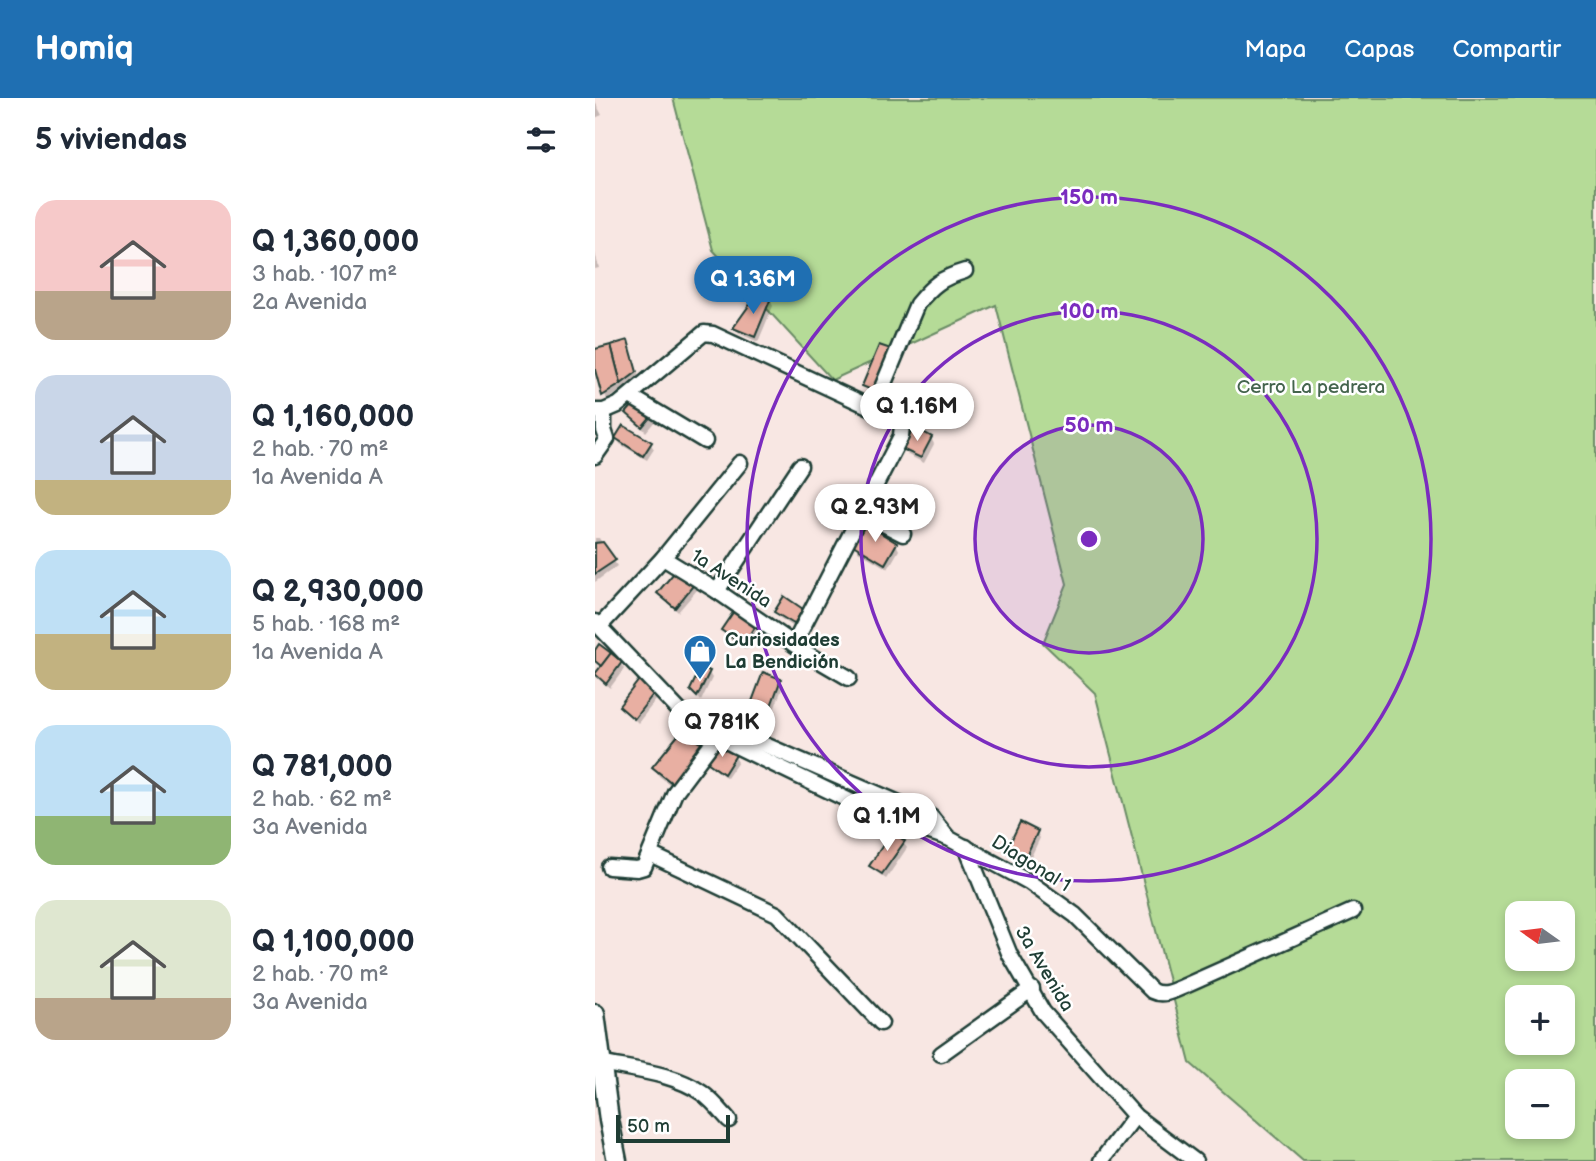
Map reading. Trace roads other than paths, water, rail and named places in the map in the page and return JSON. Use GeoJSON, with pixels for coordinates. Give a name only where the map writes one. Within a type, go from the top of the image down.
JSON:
{"type":"FeatureCollection","features":[{"type":"Feature","properties":{"kind":"street"},"geometry":{"type":"LineString","coordinates":[[874,407],[917,304],[944,277],[965,271]]}},
{"type":"Feature","properties":{"kind":"street"},"geometry":{"type":"LineString","coordinates":[[595,456],[607,439],[599,411],[618,405],[704,333],[713,334],[894,416],[902,425],[901,436],[794,644]]}},
{"type":"Feature","properties":{"kind":"street"},"geometry":{"type":"LineString","coordinates":[[630,396],[705,441]]}},
{"type":"Feature","properties":{"kind":"street"},"geometry":{"type":"LineString","coordinates":[[718,736],[691,723],[597,624],[663,558],[740,463]]}},
{"type":"Feature","properties":{"kind":"street"},"geometry":{"type":"LineString","coordinates":[[717,590],[800,466]]}},
{"type":"Feature","properties":{"kind":"street"},"geometry":{"type":"LineString","coordinates":[[860,512],[903,534]]}},
{"type":"Feature","properties":{"kind":"street","name":"1a Avenida"},"geometry":{"type":"LineString","coordinates":[[663,558],[717,590],[794,644],[849,678]]}},
{"type":"Feature","properties":{"kind":"street"},"geometry":{"type":"LineString","coordinates":[[609,867],[641,869],[650,854],[674,792],[718,736],[733,732],[931,817],[948,838],[966,847]]}},
{"type":"Feature","properties":{"kind":"street","name":"Diagonal 1"},"geometry":{"type":"LineString","coordinates":[[966,847],[1028,882],[1075,915],[1152,991],[1163,994],[1353,911]]}},
{"type":"Feature","properties":{"kind":"street","name":"3a Avenida"},"geometry":{"type":"LineString","coordinates":[[966,847],[1010,955],[1043,1012],[1135,1116],[1195,1161]]}},
{"type":"Feature","properties":{"kind":"street"},"geometry":{"type":"LineString","coordinates":[[650,854],[777,914],[880,1023]]}},
{"type":"Feature","properties":{"kind":"street"},"geometry":{"type":"LineString","coordinates":[[941,1054],[1032,989]]}},
{"type":"Feature","properties":{"kind":"street"},"geometry":{"type":"LineString","coordinates":[[595,1014],[600,1063],[617,1161]]}},
{"type":"Feature","properties":{"kind":"street"},"geometry":{"type":"LineString","coordinates":[[600,1063],[691,1086],[704,1094],[729,1120]]}},
{"type":"Feature","properties":{"kind":"street"},"geometry":{"type":"LineString","coordinates":[[1101,1161],[1135,1116]]}},
{"type":"Feature","properties":{"kind":"place","name":"Curiosidades La Bendición"},"geometry":{"type":"Point","coordinates":[700,681]}},
{"type":"Feature","properties":{"kind":"park label","name":"Cerro La pedrera"},"geometry":{"type":"Point","coordinates":[1311,387]}}]}
